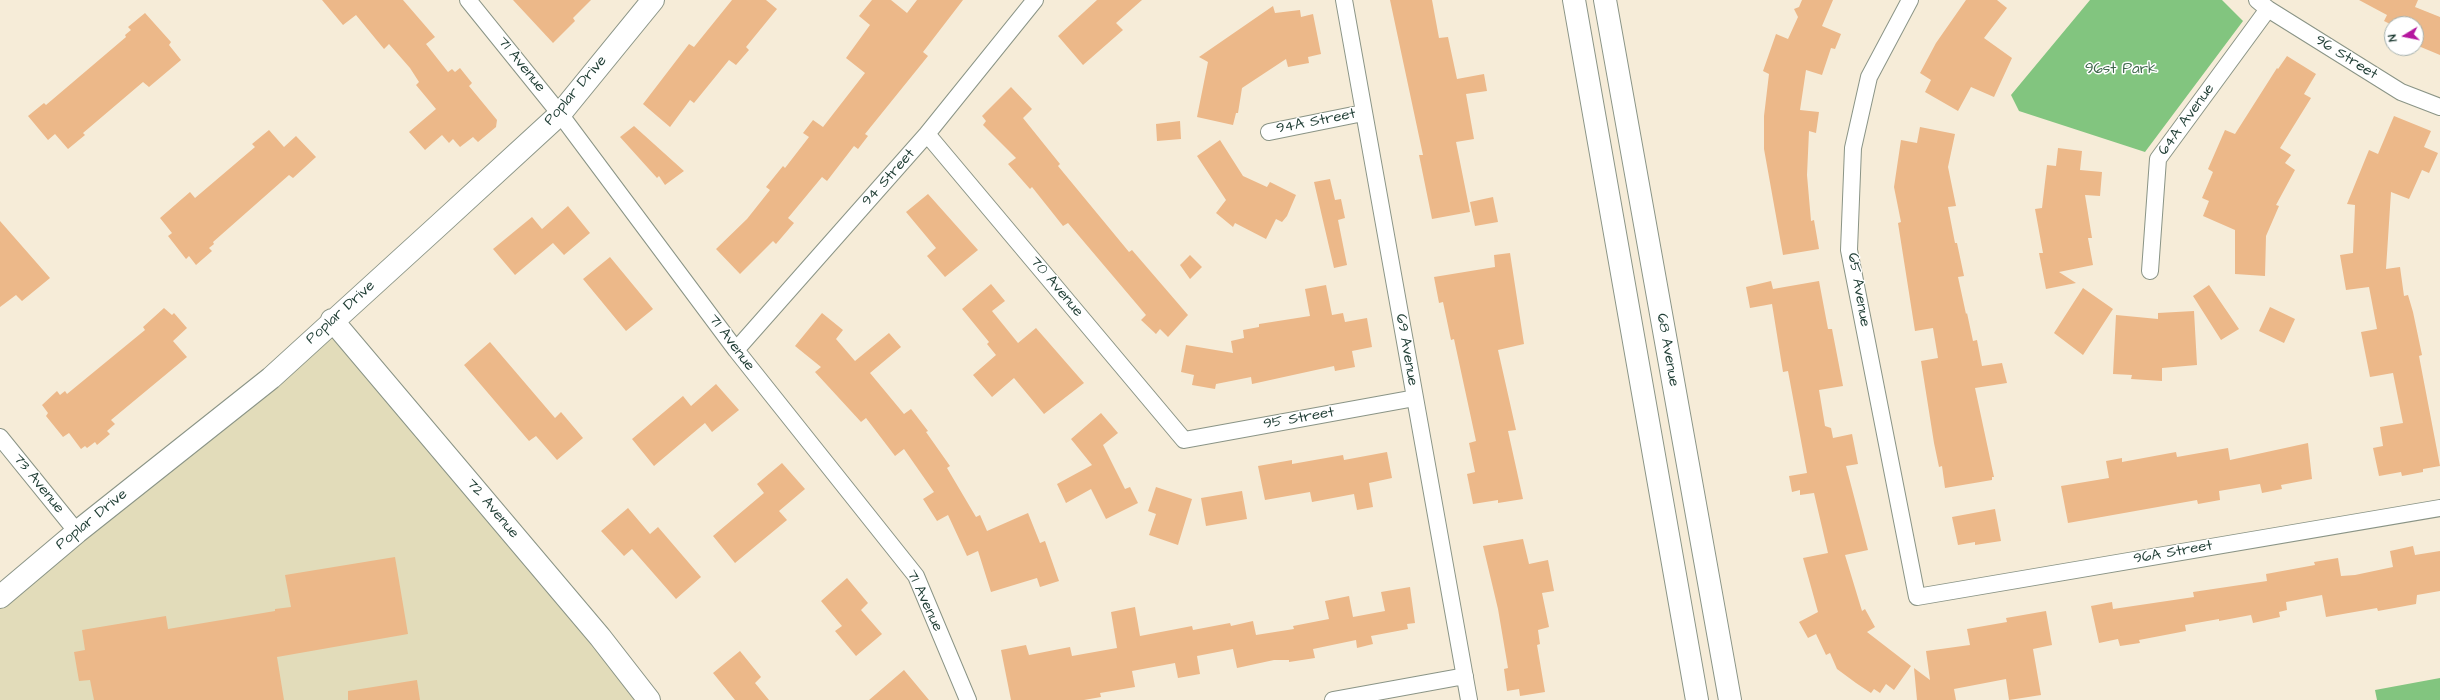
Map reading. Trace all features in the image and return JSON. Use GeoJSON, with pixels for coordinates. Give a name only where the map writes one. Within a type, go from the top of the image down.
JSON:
{"type":"FeatureCollection","features":[{"type":"Feature","properties":{"kind":"main road","name":"Poplar Drive"},"geometry":{"type":"LineString","coordinates":[[0,597],[77,532],[271,378],[332,320],[560,114],[653,0]]}},
{"type":"Feature","properties":{"kind":"main road","name":"68 Avenue"},"geometry":{"type":"LineString","coordinates":[[1574,0],[1697,700]]}},
{"type":"Feature","properties":{"kind":"main road","name":"68 Avenue"},"geometry":{"type":"LineString","coordinates":[[1605,0],[1730,700]]}},
{"type":"Feature","properties":{"kind":"main road","name":"72 Avenue"},"geometry":{"type":"LineString","coordinates":[[332,320],[600,637],[649,700]]}},
{"type":"Feature","properties":{"kind":"street","name":"71 Avenue"},"geometry":{"type":"LineString","coordinates":[[468,0],[560,114],[736,350],[916,576],[968,700]]}},
{"type":"Feature","properties":{"kind":"street","name":"94 Street"},"geometry":{"type":"LineString","coordinates":[[736,350],[927,134],[1035,0]]}},
{"type":"Feature","properties":{"kind":"street","name":"69 Avenue"},"geometry":{"type":"LineString","coordinates":[[1344,0],[1469,700]]}},
{"type":"Feature","properties":{"kind":"street","name":"65 Avenue"},"geometry":{"type":"LineString","coordinates":[[1910,0],[1869,77],[1853,148],[1849,250],[1914,587]]}},
{"type":"Feature","properties":{"kind":"street","name":"96 Street"},"geometry":{"type":"LineString","coordinates":[[2263,4],[2401,92],[2440,107]]}},
{"type":"Feature","properties":{"kind":"street","name":"64A Avenue"},"geometry":{"type":"LineString","coordinates":[[2150,271],[2158,159],[2263,4]]}},
{"type":"Feature","properties":{"kind":"street","name":"94A Street"},"geometry":{"type":"LineString","coordinates":[[1269,132],[1363,113]]}},
{"type":"Feature","properties":{"kind":"street","name":"70 Avenue"},"geometry":{"type":"LineString","coordinates":[[927,134],[1184,440]]}},
{"type":"Feature","properties":{"kind":"street","name":"95 Street"},"geometry":{"type":"LineString","coordinates":[[1184,440],[1415,398]]}},
{"type":"Feature","properties":{"kind":"street","name":"73 Avenue"},"geometry":{"type":"LineString","coordinates":[[0,437],[77,532]]}},
{"type":"Feature","properties":{"kind":"street","name":"96A Street"},"geometry":{"type":"LineString","coordinates":[[1914,587],[1917,596],[2440,508]]}},
{"type":"Feature","properties":{"kind":"street"},"geometry":{"type":"LineString","coordinates":[[1333,700],[1465,676]]}},
{"type":"Feature","properties":{"kind":"shaded area"},"geometry":{"type":"Polygon","coordinates":[[[332,320],[649,700],[0,700],[0,597],[332,320]]]}},
{"type":"Feature","properties":{"kind":"green space","name":"96st Park"},"geometry":{"type":"Polygon","coordinates":[[[2090,0],[2222,0],[2243,21],[2145,152],[2019,111],[2011,95],[2090,0]]]}},
{"type":"Feature","properties":{"kind":"green space"},"geometry":{"type":"Polygon","coordinates":[[[2440,678],[2440,700],[2377,700],[2375,690],[2440,678]]]}},
{"type":"Feature","properties":{"kind":"building"},"geometry":{"type":"Polygon","coordinates":[[[322,0],[403,0],[435,37],[426,44],[448,72],[452,69],[455,72],[460,68],[472,83],[469,86],[497,120],[496,127],[478,142],[473,137],[460,147],[453,139],[449,143],[442,135],[425,150],[409,132],[436,109],[416,85],[419,82],[410,68],[389,44],[384,49],[356,15],[343,25],[322,0]]]}},
{"type":"Feature","properties":{"kind":"building"},"geometry":{"type":"Polygon","coordinates":[[[513,0],[591,0],[573,18],[575,21],[553,43],[513,0]]]}},
{"type":"Feature","properties":{"kind":"building"},"geometry":{"type":"Polygon","coordinates":[[[732,0],[766,0],[777,9],[746,47],[749,50],[736,65],[729,60],[694,103],[690,100],[670,127],[643,104],[689,44],[694,47],[732,0]]]}},
{"type":"Feature","properties":{"kind":"building"},"geometry":{"type":"Polygon","coordinates":[[[872,0],[891,0],[907,13],[917,0],[963,0],[923,52],[928,56],[865,134],[868,136],[858,149],[854,146],[827,181],[822,177],[788,218],[794,223],[776,244],[773,241],[740,274],[716,249],[747,219],[770,190],[766,187],[783,166],[785,168],[809,137],[803,133],[813,120],[823,127],[865,73],[846,58],[870,25],[859,16],[872,0]]]}},
{"type":"Feature","properties":{"kind":"building"},"geometry":{"type":"Polygon","coordinates":[[[1097,0],[1142,0],[1116,23],[1123,30],[1083,65],[1058,36],[1097,0]]]}},
{"type":"Feature","properties":{"kind":"building"},"geometry":{"type":"Polygon","coordinates":[[[1390,0],[1432,0],[1439,38],[1448,37],[1457,79],[1484,74],[1487,91],[1466,94],[1474,139],[1456,142],[1470,212],[1432,219],[1419,155],[1423,155],[1390,0]]]}},
{"type":"Feature","properties":{"kind":"building"},"geometry":{"type":"Polygon","coordinates":[[[1802,0],[1833,0],[1822,26],[1841,34],[1835,49],[1831,48],[1822,75],[1806,70],[1800,110],[1819,112],[1816,133],[1809,131],[1807,175],[1811,221],[1814,220],[1819,249],[1783,255],[1764,149],[1764,116],[1769,74],[1763,71],[1776,34],[1788,39],[1798,17],[1794,9],[1799,7],[1802,0]]]}},
{"type":"Feature","properties":{"kind":"building"},"geometry":{"type":"Polygon","coordinates":[[[1966,0],[1997,0],[2007,8],[1984,38],[2012,58],[1994,97],[1971,87],[1958,111],[1925,92],[1931,80],[1920,73],[1936,43],[1966,0]]]}},
{"type":"Feature","properties":{"kind":"building"},"geometry":{"type":"Polygon","coordinates":[[[2359,0],[2418,0],[2415,7],[2440,17],[2440,55],[2424,48],[2424,16],[2387,15],[2359,0]]]}},
{"type":"Feature","properties":{"kind":"building"},"geometry":{"type":"Polygon","coordinates":[[[1273,6],[1275,13],[1300,10],[1301,17],[1313,14],[1321,54],[1308,57],[1309,63],[1288,67],[1286,59],[1242,88],[1238,113],[1236,113],[1233,125],[1197,117],[1208,62],[1199,57],[1273,6]]]}},
{"type":"Feature","properties":{"kind":"building"},"geometry":{"type":"Polygon","coordinates":[[[145,13],[171,42],[169,45],[181,60],[149,87],[143,82],[83,133],[85,135],[68,149],[55,134],[48,140],[28,116],[44,103],[46,105],[126,37],[125,35],[131,30],[128,27],[145,13]]]}},
{"type":"Feature","properties":{"kind":"building"},"geometry":{"type":"Polygon","coordinates":[[[2287,56],[2316,74],[2304,94],[2311,98],[2280,148],[2291,155],[2285,163],[2295,170],[2276,205],[2279,206],[2266,236],[2265,276],[2235,274],[2235,230],[2203,216],[2209,201],[2202,198],[2213,172],[2208,169],[2225,130],[2235,134],[2277,68],[2278,69],[2287,56]]]}},
{"type":"Feature","properties":{"kind":"building"},"geometry":{"type":"Polygon","coordinates":[[[1011,87],[1032,109],[1023,118],[1060,164],[1058,166],[1129,252],[1132,250],[1188,315],[1168,337],[1160,329],[1156,334],[1141,320],[1146,315],[1068,223],[1063,226],[1032,187],[1030,189],[1008,164],[1016,158],[983,125],[986,121],[982,116],[1011,87]]]}},
{"type":"Feature","properties":{"kind":"building"},"geometry":{"type":"Polygon","coordinates":[[[2394,116],[2431,131],[2424,147],[2438,153],[2429,173],[2422,170],[2409,199],[2391,192],[2386,269],[2400,267],[2404,296],[2408,295],[2413,312],[2422,355],[2419,356],[2440,466],[2423,469],[2423,472],[2402,476],[2401,472],[2379,476],[2373,448],[2383,446],[2380,427],[2403,423],[2393,373],[2370,377],[2361,332],[2377,329],[2369,287],[2346,290],[2340,255],[2353,253],[2355,205],[2347,204],[2369,150],[2378,154],[2394,116]]]}},
{"type":"Feature","properties":{"kind":"building"},"geometry":{"type":"Polygon","coordinates":[[[1180,121],[1181,139],[1157,141],[1156,124],[1180,121]]]}},
{"type":"Feature","properties":{"kind":"building"},"geometry":{"type":"Polygon","coordinates":[[[634,126],[684,171],[665,185],[659,176],[657,178],[620,137],[634,126]]]}},
{"type":"Feature","properties":{"kind":"building"},"geometry":{"type":"Polygon","coordinates":[[[1920,127],[1955,134],[1948,167],[1956,206],[1948,207],[1955,243],[1957,243],[1964,276],[1958,277],[1973,341],[1977,340],[1982,366],[2002,363],[2007,383],[1975,388],[1994,477],[1992,477],[1992,480],[1945,488],[1942,466],[1939,467],[1934,443],[1921,361],[1938,358],[1933,328],[1915,331],[1898,223],[1901,222],[1894,187],[1901,140],[1917,143],[1920,127]]]}},
{"type":"Feature","properties":{"kind":"building"},"geometry":{"type":"Polygon","coordinates":[[[269,130],[284,147],[296,136],[316,157],[293,178],[289,175],[213,242],[214,244],[209,248],[212,251],[196,265],[189,256],[186,259],[168,236],[172,233],[160,218],[190,192],[195,198],[255,147],[252,144],[269,130]]]}},
{"type":"Feature","properties":{"kind":"building"},"geometry":{"type":"Polygon","coordinates":[[[1220,140],[1243,176],[1267,187],[1270,182],[1296,195],[1287,216],[1282,222],[1276,219],[1266,239],[1235,223],[1233,227],[1216,213],[1226,200],[1197,156],[1220,140]]]}},
{"type":"Feature","properties":{"kind":"building"},"geometry":{"type":"Polygon","coordinates":[[[2058,148],[2082,151],[2080,170],[2102,172],[2100,196],[2085,195],[2092,238],[2088,238],[2093,265],[2059,272],[2076,283],[2046,289],[2039,253],[2043,253],[2035,209],[2042,208],[2047,165],[2056,166],[2058,148]]]}},
{"type":"Feature","properties":{"kind":"building"},"geometry":{"type":"Polygon","coordinates":[[[1330,179],[1335,200],[1341,199],[1345,218],[1338,220],[1347,265],[1334,268],[1314,182],[1330,179]]]}},
{"type":"Feature","properties":{"kind":"building"},"geometry":{"type":"Polygon","coordinates":[[[928,194],[978,250],[945,277],[927,256],[936,248],[906,212],[928,194]]]}},
{"type":"Feature","properties":{"kind":"building"},"geometry":{"type":"Polygon","coordinates":[[[1493,197],[1498,222],[1475,226],[1470,202],[1493,197]]]}},
{"type":"Feature","properties":{"kind":"building"},"geometry":{"type":"Polygon","coordinates":[[[568,206],[590,233],[564,255],[553,243],[515,275],[493,249],[532,217],[542,229],[568,206]]]}},
{"type":"Feature","properties":{"kind":"building"},"geometry":{"type":"Polygon","coordinates":[[[0,221],[50,278],[22,301],[16,295],[0,307],[0,221]]]}},
{"type":"Feature","properties":{"kind":"building"},"geometry":{"type":"Polygon","coordinates":[[[1510,253],[1524,344],[1498,350],[1516,430],[1508,431],[1523,499],[1498,503],[1498,500],[1473,504],[1467,474],[1475,472],[1469,443],[1476,441],[1454,339],[1451,340],[1443,302],[1439,303],[1434,277],[1495,267],[1494,255],[1510,253]]]}},
{"type":"Feature","properties":{"kind":"building"},"geometry":{"type":"Polygon","coordinates":[[[1190,255],[1202,267],[1190,279],[1180,265],[1190,255]]]}},
{"type":"Feature","properties":{"kind":"building"},"geometry":{"type":"Polygon","coordinates":[[[610,257],[653,309],[626,331],[583,279],[610,257]]]}},
{"type":"Feature","properties":{"kind":"building"},"geometry":{"type":"Polygon","coordinates":[[[1771,281],[1773,289],[1819,281],[1828,329],[1832,329],[1843,386],[1819,390],[1825,426],[1831,428],[1833,438],[1852,434],[1858,464],[1846,466],[1868,550],[1845,555],[1862,611],[1865,609],[1875,627],[1867,632],[1911,666],[1894,690],[1886,684],[1880,693],[1874,689],[1871,693],[1856,683],[1837,669],[1830,653],[1826,655],[1816,634],[1808,638],[1799,622],[1818,612],[1803,558],[1828,553],[1814,493],[1800,495],[1800,490],[1792,492],[1789,476],[1807,473],[1788,371],[1783,372],[1772,304],[1750,308],[1746,287],[1771,281]]]}},
{"type":"Feature","properties":{"kind":"building"},"geometry":{"type":"Polygon","coordinates":[[[991,284],[1005,301],[992,311],[1018,343],[1036,328],[1084,383],[1044,414],[1014,378],[992,397],[973,375],[996,355],[987,344],[989,342],[962,309],[991,284]]]}},
{"type":"Feature","properties":{"kind":"building"},"geometry":{"type":"Polygon","coordinates":[[[1326,285],[1332,315],[1343,313],[1345,322],[1367,318],[1372,347],[1352,351],[1355,367],[1335,371],[1334,366],[1252,384],[1251,377],[1216,384],[1215,389],[1192,385],[1194,375],[1181,372],[1186,345],[1233,353],[1231,341],[1244,338],[1243,330],[1259,327],[1259,324],[1310,316],[1305,289],[1326,285]]]}},
{"type":"Feature","properties":{"kind":"building"},"geometry":{"type":"Polygon","coordinates":[[[2209,285],[2239,329],[2221,340],[2193,296],[2209,285]]]}},
{"type":"Feature","properties":{"kind":"building"},"geometry":{"type":"Polygon","coordinates":[[[2083,288],[2113,309],[2083,355],[2054,333],[2083,288]]]}},
{"type":"Feature","properties":{"kind":"building"},"geometry":{"type":"Polygon","coordinates":[[[2270,307],[2295,319],[2284,343],[2259,331],[2270,307]]]}},
{"type":"Feature","properties":{"kind":"building"},"geometry":{"type":"Polygon","coordinates":[[[164,308],[172,315],[174,313],[187,328],[173,341],[187,357],[111,420],[115,424],[107,431],[110,434],[97,445],[95,442],[87,448],[85,446],[81,449],[69,433],[63,437],[46,416],[48,413],[42,405],[57,391],[60,395],[65,391],[67,394],[145,330],[143,327],[164,308]]]}},
{"type":"Feature","properties":{"kind":"building"},"geometry":{"type":"Polygon","coordinates":[[[2194,311],[2197,365],[2162,368],[2162,381],[2131,379],[2132,375],[2113,374],[2116,315],[2158,319],[2158,313],[2194,311]]]}},
{"type":"Feature","properties":{"kind":"building"},"geometry":{"type":"Polygon","coordinates":[[[822,313],[843,330],[836,339],[855,361],[889,333],[901,347],[870,373],[904,414],[911,409],[928,431],[926,432],[950,466],[947,468],[976,517],[980,515],[987,531],[1028,513],[1040,543],[1045,541],[1059,581],[1040,587],[1037,578],[991,592],[978,551],[967,556],[948,515],[937,521],[923,499],[934,492],[904,449],[895,456],[866,418],[861,422],[815,372],[821,367],[795,346],[822,313]]]}},
{"type":"Feature","properties":{"kind":"building"},"geometry":{"type":"Polygon","coordinates":[[[490,342],[555,418],[561,412],[583,438],[557,460],[536,436],[529,441],[464,365],[490,342]]]}},
{"type":"Feature","properties":{"kind":"building"},"geometry":{"type":"Polygon","coordinates":[[[716,384],[739,410],[712,432],[705,423],[654,466],[632,439],[683,396],[691,406],[716,384]]]}},
{"type":"Feature","properties":{"kind":"building"},"geometry":{"type":"Polygon","coordinates":[[[1101,413],[1118,433],[1103,445],[1125,489],[1130,487],[1138,503],[1106,519],[1091,489],[1066,503],[1057,484],[1092,465],[1071,439],[1101,413]]]}},
{"type":"Feature","properties":{"kind":"building"},"geometry":{"type":"Polygon","coordinates":[[[2308,443],[2312,479],[2281,485],[2282,489],[2262,493],[2260,484],[2219,491],[2220,500],[2198,504],[2197,500],[2068,523],[2061,486],[2109,478],[2106,461],[2122,458],[2122,462],[2176,452],[2177,457],[2228,448],[2230,460],[2308,443]]]}},
{"type":"Feature","properties":{"kind":"building"},"geometry":{"type":"Polygon","coordinates":[[[1387,452],[1392,478],[1369,483],[1373,507],[1357,510],[1354,494],[1312,502],[1310,492],[1265,500],[1258,466],[1292,460],[1292,464],[1343,455],[1344,460],[1387,452]]]}},
{"type":"Feature","properties":{"kind":"building"},"geometry":{"type":"Polygon","coordinates":[[[782,463],[805,489],[779,511],[787,520],[735,563],[713,536],[764,493],[757,484],[782,463]]]}},
{"type":"Feature","properties":{"kind":"building"},"geometry":{"type":"Polygon","coordinates":[[[1156,487],[1192,499],[1178,545],[1149,535],[1156,514],[1148,511],[1156,487]]]}},
{"type":"Feature","properties":{"kind":"building"},"geometry":{"type":"Polygon","coordinates":[[[1242,491],[1247,519],[1206,526],[1201,498],[1242,491]]]}},
{"type":"Feature","properties":{"kind":"building"},"geometry":{"type":"Polygon","coordinates":[[[628,508],[650,534],[658,527],[701,577],[676,599],[632,549],[624,556],[601,531],[628,508]]]}},
{"type":"Feature","properties":{"kind":"building"},"geometry":{"type":"Polygon","coordinates":[[[1995,509],[2001,541],[1975,545],[1975,542],[1958,545],[1952,517],[1995,509]]]}},
{"type":"Feature","properties":{"kind":"building"},"geometry":{"type":"Polygon","coordinates":[[[1523,539],[1529,564],[1548,560],[1554,591],[1542,593],[1549,627],[1538,630],[1540,644],[1537,645],[1545,692],[1520,696],[1519,689],[1507,691],[1504,669],[1508,668],[1498,609],[1483,546],[1523,539]]]}},
{"type":"Feature","properties":{"kind":"building"},"geometry":{"type":"Polygon","coordinates":[[[2413,546],[2415,555],[2440,551],[2440,591],[2417,595],[2416,604],[2378,611],[2377,608],[2326,617],[2322,595],[2286,602],[2287,610],[2279,612],[2280,617],[2253,623],[2251,615],[2219,621],[2219,619],[2185,625],[2186,631],[2139,640],[2140,643],[2120,646],[2118,639],[2099,643],[2091,606],[2112,602],[2113,609],[2194,597],[2193,592],[2267,581],[2266,574],[2315,565],[2314,562],[2338,558],[2341,576],[2355,575],[2393,567],[2390,551],[2413,546]]]}},
{"type":"Feature","properties":{"kind":"building"},"geometry":{"type":"Polygon","coordinates":[[[395,557],[408,634],[277,657],[284,700],[94,700],[90,680],[79,681],[74,652],[85,650],[82,630],[166,616],[168,629],[275,611],[275,609],[291,607],[285,575],[395,557]]]}},
{"type":"Feature","properties":{"kind":"building"},"geometry":{"type":"Polygon","coordinates":[[[847,578],[868,603],[861,610],[882,634],[856,656],[835,631],[842,626],[821,601],[847,578]]]}},
{"type":"Feature","properties":{"kind":"building"},"geometry":{"type":"Polygon","coordinates":[[[1410,587],[1415,623],[1407,624],[1408,629],[1371,636],[1373,644],[1357,648],[1356,640],[1313,649],[1315,658],[1289,662],[1289,660],[1274,660],[1237,668],[1233,649],[1197,656],[1200,674],[1178,678],[1175,663],[1132,671],[1135,687],[1100,693],[1101,697],[1084,700],[1011,700],[1001,650],[1026,645],[1029,655],[1070,647],[1072,656],[1117,648],[1111,612],[1135,607],[1140,636],[1192,626],[1193,630],[1230,623],[1231,626],[1253,621],[1256,635],[1294,629],[1293,626],[1329,619],[1325,601],[1349,596],[1353,617],[1385,611],[1381,592],[1410,587]]]}},
{"type":"Feature","properties":{"kind":"building"},"geometry":{"type":"Polygon","coordinates":[[[2046,611],[2052,645],[2033,649],[2041,695],[2009,700],[2006,679],[1954,689],[1956,700],[1917,700],[1914,668],[1930,680],[1926,651],[1970,645],[1967,629],[2007,622],[2006,618],[2046,611]]]}},
{"type":"Feature","properties":{"kind":"building"},"geometry":{"type":"Polygon","coordinates":[[[740,651],[761,677],[755,683],[769,700],[735,700],[713,673],[740,651]]]}},
{"type":"Feature","properties":{"kind":"building"},"geometry":{"type":"Polygon","coordinates":[[[904,670],[929,700],[869,700],[904,670]]]}},
{"type":"Feature","properties":{"kind":"building"},"geometry":{"type":"Polygon","coordinates":[[[417,680],[420,700],[348,700],[348,691],[417,680]]]}}]}
